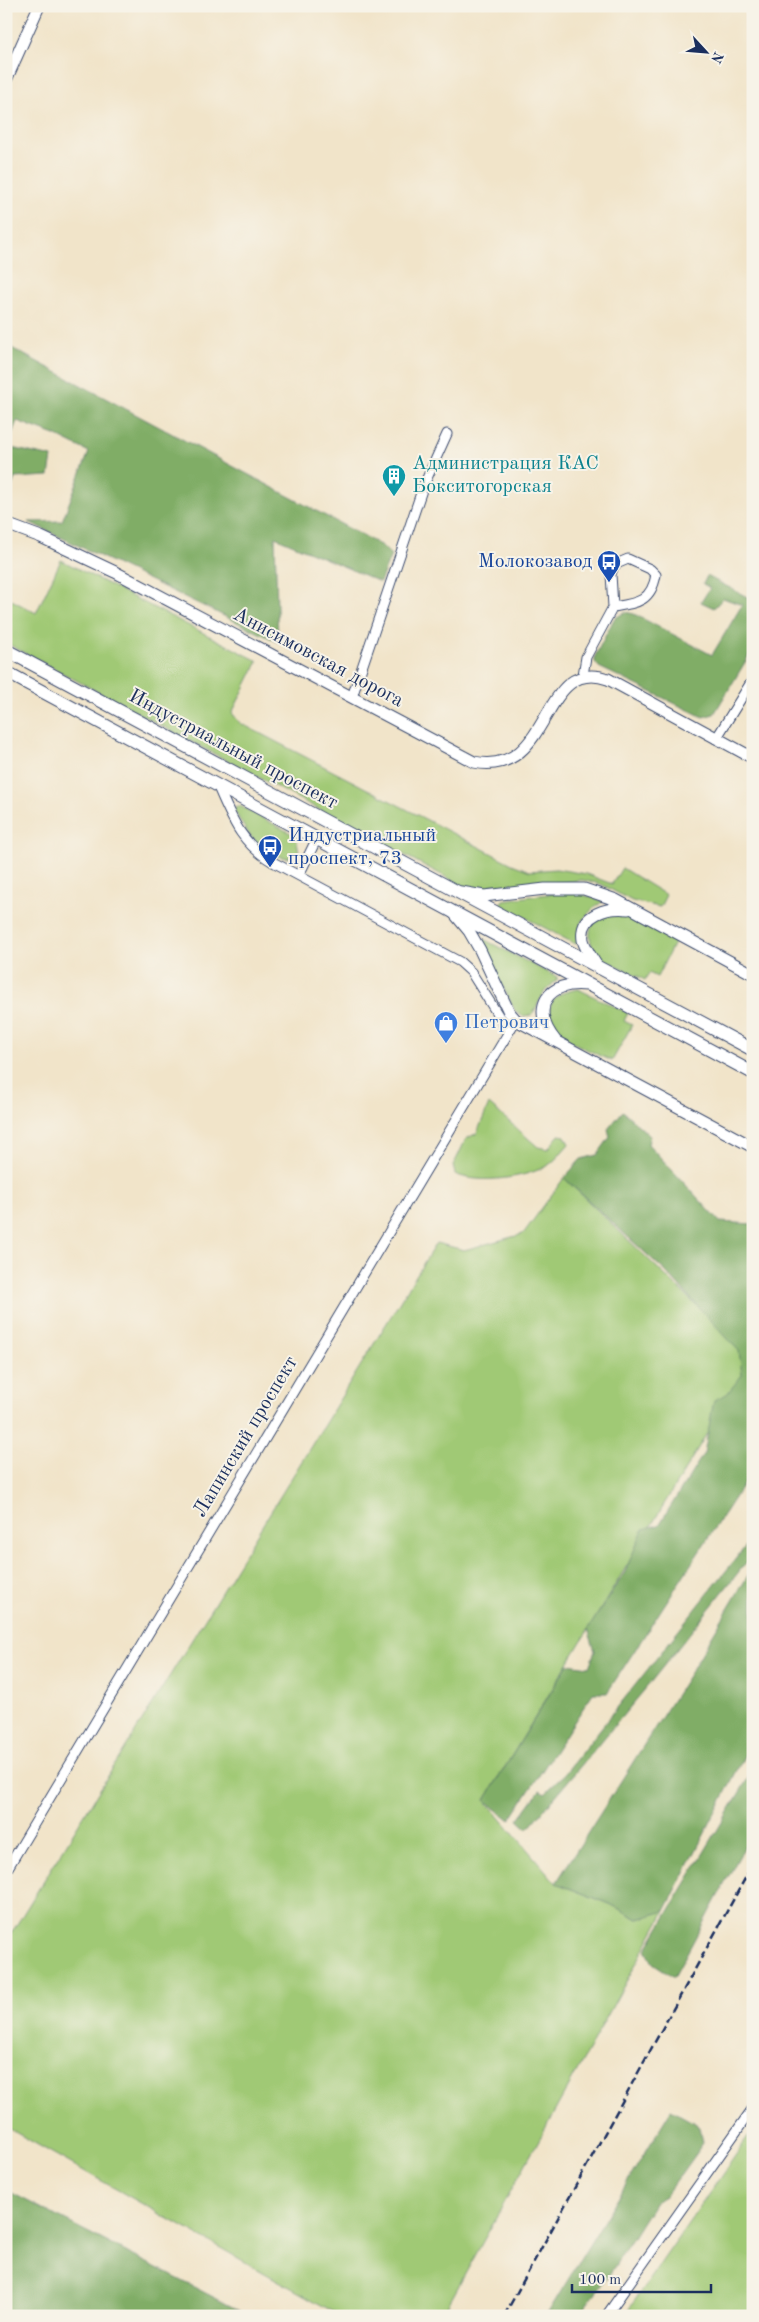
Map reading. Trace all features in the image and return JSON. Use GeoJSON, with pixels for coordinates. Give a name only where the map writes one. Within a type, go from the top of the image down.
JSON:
{"type":"FeatureCollection","features":[{"type":"Feature","properties":{"kind":"main road","name":"Индустриальный проспект"},"geometry":{"type":"LineString","coordinates":[[6,650],[753,1050]]}},
{"type":"Feature","properties":{"kind":"main road","name":"Индустриальный проспект"},"geometry":{"type":"LineString","coordinates":[[6,672],[449,908],[589,986],[753,1073]]}},
{"type":"Feature","properties":{"kind":"street"},"geometry":{"type":"LineString","coordinates":[[6,80],[39,6]]}},
{"type":"Feature","properties":{"kind":"street"},"geometry":{"type":"LineString","coordinates":[[352,697],[423,487],[447,434]]}},
{"type":"Feature","properties":{"kind":"street","name":"Анисимовская дорога"},"geometry":{"type":"LineString","coordinates":[[6,524],[41,537],[115,572],[474,762],[497,764],[518,755],[536,733],[565,687],[583,675]]}},
{"type":"Feature","properties":{"kind":"street"},"geometry":{"type":"LineString","coordinates":[[614,608],[636,603],[646,597],[653,589],[656,575],[650,569],[628,559],[614,565],[611,574],[614,608],[586,657],[583,675],[595,675],[608,680],[753,758]]}},
{"type":"Feature","properties":{"kind":"street"},"geometry":{"type":"LineString","coordinates":[[716,739],[753,679]]}},
{"type":"Feature","properties":{"kind":"street"},"geometry":{"type":"LineString","coordinates":[[217,785],[244,839],[250,847],[273,862],[460,962],[471,972],[503,1023],[513,1025],[558,1043],[753,1147]]}},
{"type":"Feature","properties":{"kind":"street"},"geometry":{"type":"LineString","coordinates":[[299,875],[317,838]]}},
{"type":"Feature","properties":{"kind":"street"},"geometry":{"type":"LineString","coordinates":[[459,892],[484,896],[545,889],[584,889],[603,895],[633,909],[753,974]]}},
{"type":"Feature","properties":{"kind":"street"},"geometry":{"type":"LineString","coordinates":[[449,908],[469,931],[509,1012],[513,1025]]}},
{"type":"Feature","properties":{"kind":"street"},"geometry":{"type":"LineString","coordinates":[[598,968],[583,939],[584,928],[591,918],[600,911],[611,908],[633,909]]}},
{"type":"Feature","properties":{"kind":"street"},"geometry":{"type":"LineString","coordinates":[[558,1043],[545,1024],[543,1014],[545,1001],[550,993],[562,986],[574,984],[589,986]]}},
{"type":"Feature","properties":{"kind":"street","name":"Лапинский проспект"},"geometry":{"type":"LineString","coordinates":[[6,1871],[513,1025]]}},
{"type":"Feature","properties":{"kind":"street"},"geometry":{"type":"LineString","coordinates":[[606,2316],[753,2108]]}},
{"type":"Feature","properties":{"kind":"green space"},"geometry":{"type":"Polygon","coordinates":[[[6,345],[382,546],[391,555],[380,582],[275,537],[278,642],[29,522],[62,521],[89,452],[55,435],[17,421],[7,447],[52,457],[49,476],[15,478],[6,502],[6,345]]]}},
{"type":"Feature","properties":{"kind":"green space"},"geometry":{"type":"Polygon","coordinates":[[[61,560],[258,661],[232,713],[240,723],[512,864],[530,871],[556,869],[586,874],[612,884],[622,868],[666,895],[660,907],[632,901],[601,884],[582,880],[490,892],[472,891],[6,643],[6,597],[36,613],[61,560]]]}},
{"type":"Feature","properties":{"kind":"green space"},"geometry":{"type":"Polygon","coordinates":[[[707,576],[753,600],[753,649],[714,714],[703,717],[599,667],[595,662],[595,656],[614,619],[625,612],[634,614],[712,655],[742,605],[723,598],[714,608],[701,602],[710,588],[703,584],[707,576]]]}},
{"type":"Feature","properties":{"kind":"green space"},"geometry":{"type":"Polygon","coordinates":[[[236,806],[240,806],[296,836],[299,852],[293,858],[282,857],[264,849],[245,828],[234,810],[236,806]]]}},
{"type":"Feature","properties":{"kind":"green space"},"geometry":{"type":"Polygon","coordinates":[[[571,891],[603,901],[592,909],[585,918],[580,928],[578,942],[575,944],[500,904],[503,900],[571,891]]]}},
{"type":"Feature","properties":{"kind":"green space"},"geometry":{"type":"Polygon","coordinates":[[[623,913],[675,941],[657,977],[649,973],[645,980],[598,956],[592,946],[590,940],[591,928],[597,918],[607,914],[623,913]]]}},
{"type":"Feature","properties":{"kind":"green space"},"geometry":{"type":"Polygon","coordinates":[[[483,939],[557,977],[557,980],[545,991],[532,1015],[522,1016],[515,1011],[483,947],[483,939]]]}},
{"type":"Feature","properties":{"kind":"green space"},"geometry":{"type":"Polygon","coordinates":[[[578,989],[628,1013],[624,1021],[632,1025],[612,1061],[570,1041],[553,1026],[549,1017],[552,1002],[561,994],[578,989]]]}},
{"type":"Feature","properties":{"kind":"green space"},"geometry":{"type":"Polygon","coordinates":[[[489,1104],[538,1147],[548,1149],[559,1135],[565,1136],[569,1144],[550,1164],[530,1173],[490,1179],[477,1179],[455,1174],[453,1166],[466,1139],[477,1133],[489,1104]]]}},
{"type":"Feature","properties":{"kind":"green space"},"geometry":{"type":"Polygon","coordinates":[[[623,1111],[650,1136],[648,1144],[720,1222],[753,1224],[753,1469],[607,1693],[593,1693],[510,1820],[485,1800],[568,1664],[589,1667],[595,1651],[588,1629],[625,1572],[643,1529],[659,1525],[704,1453],[714,1400],[727,1394],[742,1375],[739,1351],[666,1272],[564,1178],[581,1159],[597,1155],[610,1137],[608,1129],[623,1111]]]}},
{"type":"Feature","properties":{"kind":"green space"},"geometry":{"type":"Polygon","coordinates":[[[564,1178],[752,1359],[485,1800],[556,1883],[610,1904],[638,1919],[665,1911],[442,2316],[341,2316],[6,2127],[6,1942],[436,1243],[464,1250],[523,1234],[564,1178]]]}},
{"type":"Feature","properties":{"kind":"green space"},"geometry":{"type":"Polygon","coordinates":[[[753,1537],[753,1554],[646,1688],[528,1829],[518,1820],[540,1790],[545,1793],[562,1777],[753,1537]]]}},
{"type":"Feature","properties":{"kind":"green space"},"geometry":{"type":"Polygon","coordinates":[[[753,1567],[753,1739],[665,1911],[638,1919],[610,1904],[556,1883],[693,1668],[753,1567]]]}},
{"type":"Feature","properties":{"kind":"green space"},"geometry":{"type":"Polygon","coordinates":[[[753,1770],[753,1831],[674,1977],[653,1963],[646,1950],[753,1770]]]}},
{"type":"Feature","properties":{"kind":"green space"},"geometry":{"type":"Polygon","coordinates":[[[671,2110],[700,2126],[703,2143],[665,2196],[655,2202],[611,2272],[578,2316],[546,2316],[671,2110]]]}},
{"type":"Feature","properties":{"kind":"green space"},"geometry":{"type":"Polygon","coordinates":[[[753,2130],[753,2316],[624,2316],[753,2130]]]}},
{"type":"Feature","properties":{"kind":"green space"},"geometry":{"type":"Polygon","coordinates":[[[6,2190],[250,2316],[6,2316],[6,2190]]]}},
{"type":"Feature","properties":{"kind":"railway"},"geometry":{"type":"LineString","coordinates":[[504,2316],[753,1864]]}},
{"type":"Feature","properties":{"kind":"place","name":"Администрация КАС Бокситогорская"},"geometry":{"type":"Point","coordinates":[394,497]}},
{"type":"Feature","properties":{"kind":"place","name":"Молокозавод"},"geometry":{"type":"Point","coordinates":[609,583]}},
{"type":"Feature","properties":{"kind":"place","name":"Индустриальный проспект, 73"},"geometry":{"type":"Point","coordinates":[270,868]}},
{"type":"Feature","properties":{"kind":"place","name":"Петрович"},"geometry":{"type":"Point","coordinates":[446,1044]}}]}
